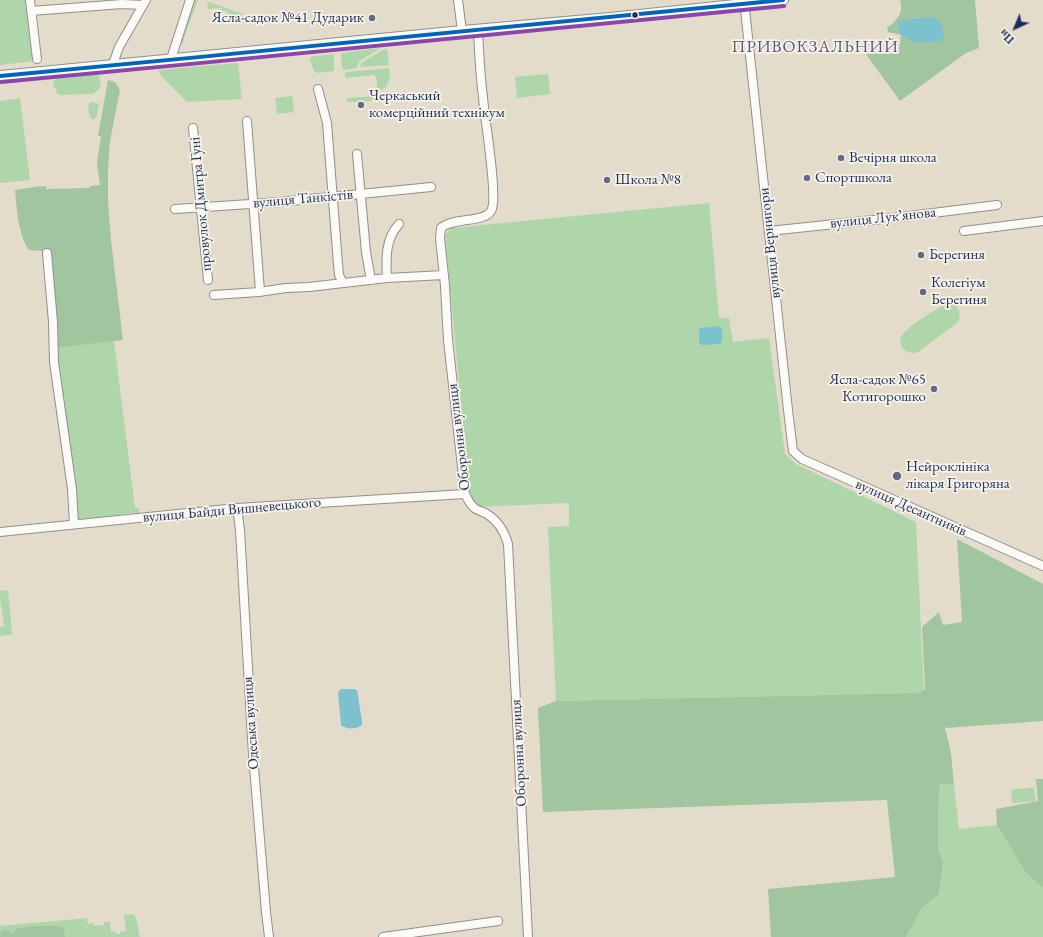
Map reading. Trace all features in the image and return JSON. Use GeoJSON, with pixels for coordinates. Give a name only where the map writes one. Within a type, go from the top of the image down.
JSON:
{"type":"FeatureCollection","features":[{"type":"Feature","properties":{"kind":"main road"},"geometry":{"type":"LineString","coordinates":[[0,76],[113,64],[610,18],[744,2],[783,0]]}},
{"type":"Feature","properties":{"kind":"street"},"geometry":{"type":"LineString","coordinates":[[30,0],[37,59]]}},
{"type":"Feature","properties":{"kind":"street"},"geometry":{"type":"LineString","coordinates":[[171,59],[190,0]]}},
{"type":"Feature","properties":{"kind":"street"},"geometry":{"type":"LineString","coordinates":[[458,0],[462,31]]}},
{"type":"Feature","properties":{"kind":"street","name":"вулиця Вернигори"},"geometry":{"type":"LineString","coordinates":[[744,2],[792,446],[799,457],[823,468]]}},
{"type":"Feature","properties":{"kind":"street"},"geometry":{"type":"LineString","coordinates":[[31,11],[144,3]]}},
{"type":"Feature","properties":{"kind":"street"},"geometry":{"type":"LineString","coordinates":[[113,64],[118,47],[144,3]]}},
{"type":"Feature","properties":{"kind":"street","name":"Оборонна вулиця"},"geometry":{"type":"LineString","coordinates":[[478,30],[483,97],[494,189],[493,206],[492,211],[487,216],[448,223],[441,228],[440,238],[449,347],[465,494],[475,509],[488,514],[497,522],[506,536],[508,544],[528,937]]}},
{"type":"Feature","properties":{"kind":"street"},"geometry":{"type":"LineString","coordinates":[[318,89],[327,123],[339,275],[343,283]]}},
{"type":"Feature","properties":{"kind":"street"},"geometry":{"type":"LineString","coordinates":[[248,121],[260,291]]}},
{"type":"Feature","properties":{"kind":"street","name":"провулок Дмитра Гуні"},"geometry":{"type":"LineString","coordinates":[[193,128],[208,280]]}},
{"type":"Feature","properties":{"kind":"street"},"geometry":{"type":"LineString","coordinates":[[357,154],[366,252],[371,280]]}},
{"type":"Feature","properties":{"kind":"street","name":"вулиця Танкістів"},"geometry":{"type":"LineString","coordinates":[[175,209],[332,197],[431,187]]}},
{"type":"Feature","properties":{"kind":"street","name":"вулиця Лукʼянова"},"geometry":{"type":"LineString","coordinates":[[769,231],[901,218],[996,205]]}},
{"type":"Feature","properties":{"kind":"street"},"geometry":{"type":"LineString","coordinates":[[964,231],[1043,221]]}},
{"type":"Feature","properties":{"kind":"street"},"geometry":{"type":"LineString","coordinates":[[387,278],[387,247],[391,233],[399,224]]}},
{"type":"Feature","properties":{"kind":"street"},"geometry":{"type":"LineString","coordinates":[[47,253],[53,322],[54,362],[72,489],[74,524]]}},
{"type":"Feature","properties":{"kind":"street"},"geometry":{"type":"LineString","coordinates":[[214,295],[387,278],[444,275]]}},
{"type":"Feature","properties":{"kind":"street","name":"вулиця Десантників"},"geometry":{"type":"LineString","coordinates":[[823,468],[1043,566]]}},
{"type":"Feature","properties":{"kind":"street","name":"вулиця Байди Вишневецького"},"geometry":{"type":"LineString","coordinates":[[0,532],[237,508],[465,494]]}},
{"type":"Feature","properties":{"kind":"street","name":"Одеська вулиця"},"geometry":{"type":"LineString","coordinates":[[237,508],[240,530],[253,758],[269,937]]}},
{"type":"Feature","properties":{"kind":"street"},"geometry":{"type":"LineString","coordinates":[[383,937],[498,921]]}},
{"type":"Feature","properties":{"kind":"green space"},"geometry":{"type":"Polygon","coordinates":[[[0,0],[28,0],[35,61],[0,65],[0,0]]]}},
{"type":"Feature","properties":{"kind":"green space"},"geometry":{"type":"Polygon","coordinates":[[[193,0],[198,0],[183,44],[179,44],[193,0]]]}},
{"type":"Feature","properties":{"kind":"green space"},"geometry":{"type":"Polygon","coordinates":[[[900,0],[975,0],[979,48],[966,53],[900,101],[865,53],[899,51],[901,35],[888,32],[887,28],[899,16],[901,9],[900,0]]]}},
{"type":"Feature","properties":{"kind":"green space"},"geometry":{"type":"Polygon","coordinates":[[[209,2],[243,15],[228,16],[227,11],[222,11],[221,8],[208,9],[207,4],[209,2]]]}},
{"type":"Feature","properties":{"kind":"green space"},"geometry":{"type":"Polygon","coordinates":[[[381,48],[359,61],[356,68],[343,70],[341,53],[381,48]]]}},
{"type":"Feature","properties":{"kind":"green space"},"geometry":{"type":"Polygon","coordinates":[[[385,49],[387,50],[389,65],[360,67],[362,62],[385,49]]]}},
{"type":"Feature","properties":{"kind":"green space"},"geometry":{"type":"Polygon","coordinates":[[[298,51],[298,54],[157,68],[156,65],[298,51]]]}},
{"type":"Feature","properties":{"kind":"green space"},"geometry":{"type":"Polygon","coordinates":[[[334,54],[334,71],[318,73],[314,71],[309,57],[334,54]]]}},
{"type":"Feature","properties":{"kind":"green space"},"geometry":{"type":"Polygon","coordinates":[[[238,63],[242,99],[187,102],[161,76],[158,70],[238,63]]]}},
{"type":"Feature","properties":{"kind":"green space"},"geometry":{"type":"Polygon","coordinates":[[[389,68],[390,75],[387,86],[381,90],[377,90],[377,80],[374,75],[346,78],[344,75],[347,72],[389,68]]]}},
{"type":"Feature","properties":{"kind":"green space"},"geometry":{"type":"Polygon","coordinates":[[[94,73],[99,76],[101,86],[93,94],[61,95],[58,94],[53,85],[54,81],[58,77],[94,73]]]}},
{"type":"Feature","properties":{"kind":"green space"},"geometry":{"type":"Polygon","coordinates":[[[548,74],[550,94],[517,98],[515,77],[548,74]]]}},
{"type":"Feature","properties":{"kind":"green space"},"geometry":{"type":"Polygon","coordinates":[[[108,80],[115,82],[120,90],[110,141],[108,201],[111,240],[123,340],[56,348],[50,322],[42,251],[29,250],[25,244],[20,229],[15,190],[38,186],[46,186],[46,189],[90,188],[90,186],[100,185],[97,162],[101,136],[98,136],[108,80]]]}},
{"type":"Feature","properties":{"kind":"green space"},"geometry":{"type":"Polygon","coordinates":[[[292,96],[294,112],[277,114],[275,98],[292,96]]]}},
{"type":"Feature","properties":{"kind":"green space"},"geometry":{"type":"Polygon","coordinates":[[[374,96],[374,99],[370,101],[346,102],[348,98],[374,96]]]}},
{"type":"Feature","properties":{"kind":"green space"},"geometry":{"type":"Polygon","coordinates":[[[20,98],[30,180],[0,183],[0,101],[20,98]]]}},
{"type":"Feature","properties":{"kind":"green space"},"geometry":{"type":"Polygon","coordinates":[[[91,102],[99,104],[97,116],[93,120],[90,118],[88,105],[91,102]]]}},
{"type":"Feature","properties":{"kind":"green space"},"geometry":{"type":"Polygon","coordinates":[[[709,203],[719,318],[729,318],[733,342],[769,338],[785,454],[796,464],[916,522],[924,693],[556,701],[548,527],[569,526],[569,503],[477,507],[470,499],[445,235],[451,228],[709,203]]]}},
{"type":"Feature","properties":{"kind":"green space"},"geometry":{"type":"Polygon","coordinates":[[[949,303],[959,310],[960,316],[957,323],[918,352],[910,353],[901,346],[900,339],[905,332],[932,312],[949,303]]]}},
{"type":"Feature","properties":{"kind":"green space"},"geometry":{"type":"Polygon","coordinates":[[[114,341],[135,508],[139,508],[139,513],[129,513],[81,522],[76,517],[55,362],[56,348],[114,341]]]}},
{"type":"Feature","properties":{"kind":"green space"},"geometry":{"type":"Polygon","coordinates":[[[957,539],[1043,584],[1043,721],[945,728],[951,753],[954,785],[940,783],[938,848],[943,862],[939,894],[922,908],[906,937],[771,937],[768,889],[895,877],[887,800],[543,812],[538,708],[556,701],[920,693],[925,689],[922,627],[939,612],[943,625],[962,622],[957,539]]]}},
{"type":"Feature","properties":{"kind":"green space"},"geometry":{"type":"Polygon","coordinates":[[[8,590],[12,632],[11,635],[0,636],[0,627],[4,626],[0,591],[8,590]]]}},
{"type":"Feature","properties":{"kind":"green space"},"geometry":{"type":"Polygon","coordinates":[[[1036,779],[1043,779],[1043,888],[1026,873],[997,825],[996,809],[1038,801],[1036,779]]]}},
{"type":"Feature","properties":{"kind":"green space"},"geometry":{"type":"Polygon","coordinates":[[[940,782],[954,785],[959,829],[997,825],[1026,873],[1043,888],[1043,937],[906,937],[922,908],[939,894],[943,862],[938,848],[940,782]]]}},
{"type":"Feature","properties":{"kind":"green space"},"geometry":{"type":"Polygon","coordinates":[[[1034,787],[1036,801],[1012,803],[1011,790],[1034,787]]]}},
{"type":"Feature","properties":{"kind":"green space"},"geometry":{"type":"Polygon","coordinates":[[[133,914],[136,917],[140,937],[0,937],[0,926],[87,918],[88,924],[93,923],[94,926],[104,925],[104,922],[110,922],[111,932],[115,931],[116,934],[120,934],[120,932],[126,931],[124,915],[133,914]]]}},
{"type":"Feature","properties":{"kind":"green space"},"geometry":{"type":"Polygon","coordinates":[[[33,926],[60,926],[64,929],[65,937],[0,937],[0,933],[5,930],[13,934],[15,930],[33,926]]]}},
{"type":"Feature","properties":{"kind":"water"},"geometry":{"type":"Polygon","coordinates":[[[928,17],[935,18],[939,21],[944,33],[942,41],[917,43],[900,34],[898,24],[899,21],[928,17]]]}},
{"type":"Feature","properties":{"kind":"water"},"geometry":{"type":"Polygon","coordinates":[[[720,326],[722,329],[722,341],[720,344],[702,345],[699,343],[699,330],[701,328],[720,326]]]}},
{"type":"Feature","properties":{"kind":"water"},"geometry":{"type":"Polygon","coordinates":[[[341,689],[357,690],[362,725],[355,728],[349,728],[341,725],[338,693],[341,689]]]}},
{"type":"Feature","properties":{"kind":"transit line"},"geometry":{"type":"LineString","coordinates":[[0,76],[783,0]]}},
{"type":"Feature","properties":{"kind":"transit line"},"geometry":{"type":"LineString","coordinates":[[1,82],[784,6]]}},
{"type":"Feature","properties":{"kind":"place","name":"Ясла-садок №41 Дударик"},"geometry":{"type":"Point","coordinates":[372,18]}},
{"type":"Feature","properties":{"kind":"place","name":"Черкаський комерційний технікум"},"geometry":{"type":"Point","coordinates":[361,105]}},
{"type":"Feature","properties":{"kind":"place","name":"Вечірня школа"},"geometry":{"type":"Point","coordinates":[841,158]}},
{"type":"Feature","properties":{"kind":"place","name":"Спортшкола"},"geometry":{"type":"Point","coordinates":[807,178]}},
{"type":"Feature","properties":{"kind":"place","name":"Школа №8"},"geometry":{"type":"Point","coordinates":[607,180]}},
{"type":"Feature","properties":{"kind":"place","name":"Берегиня"},"geometry":{"type":"Point","coordinates":[921,255]}},
{"type":"Feature","properties":{"kind":"place","name":"Колегіум Берегиня"},"geometry":{"type":"Point","coordinates":[923,292]}},
{"type":"Feature","properties":{"kind":"place","name":"Ясла-садок №65 Котигорошко"},"geometry":{"type":"Point","coordinates":[934,389]}},
{"type":"Feature","properties":{"kind":"place","name":"Нейроклініка лікаря Григоряна"},"geometry":{"type":"Point","coordinates":[897,476]}},
{"type":"Feature","properties":{"kind":"district","name":"ПРИВОКЗАЛЬНИЙ"},"geometry":{"type":"Point","coordinates":[815,47]}}]}
